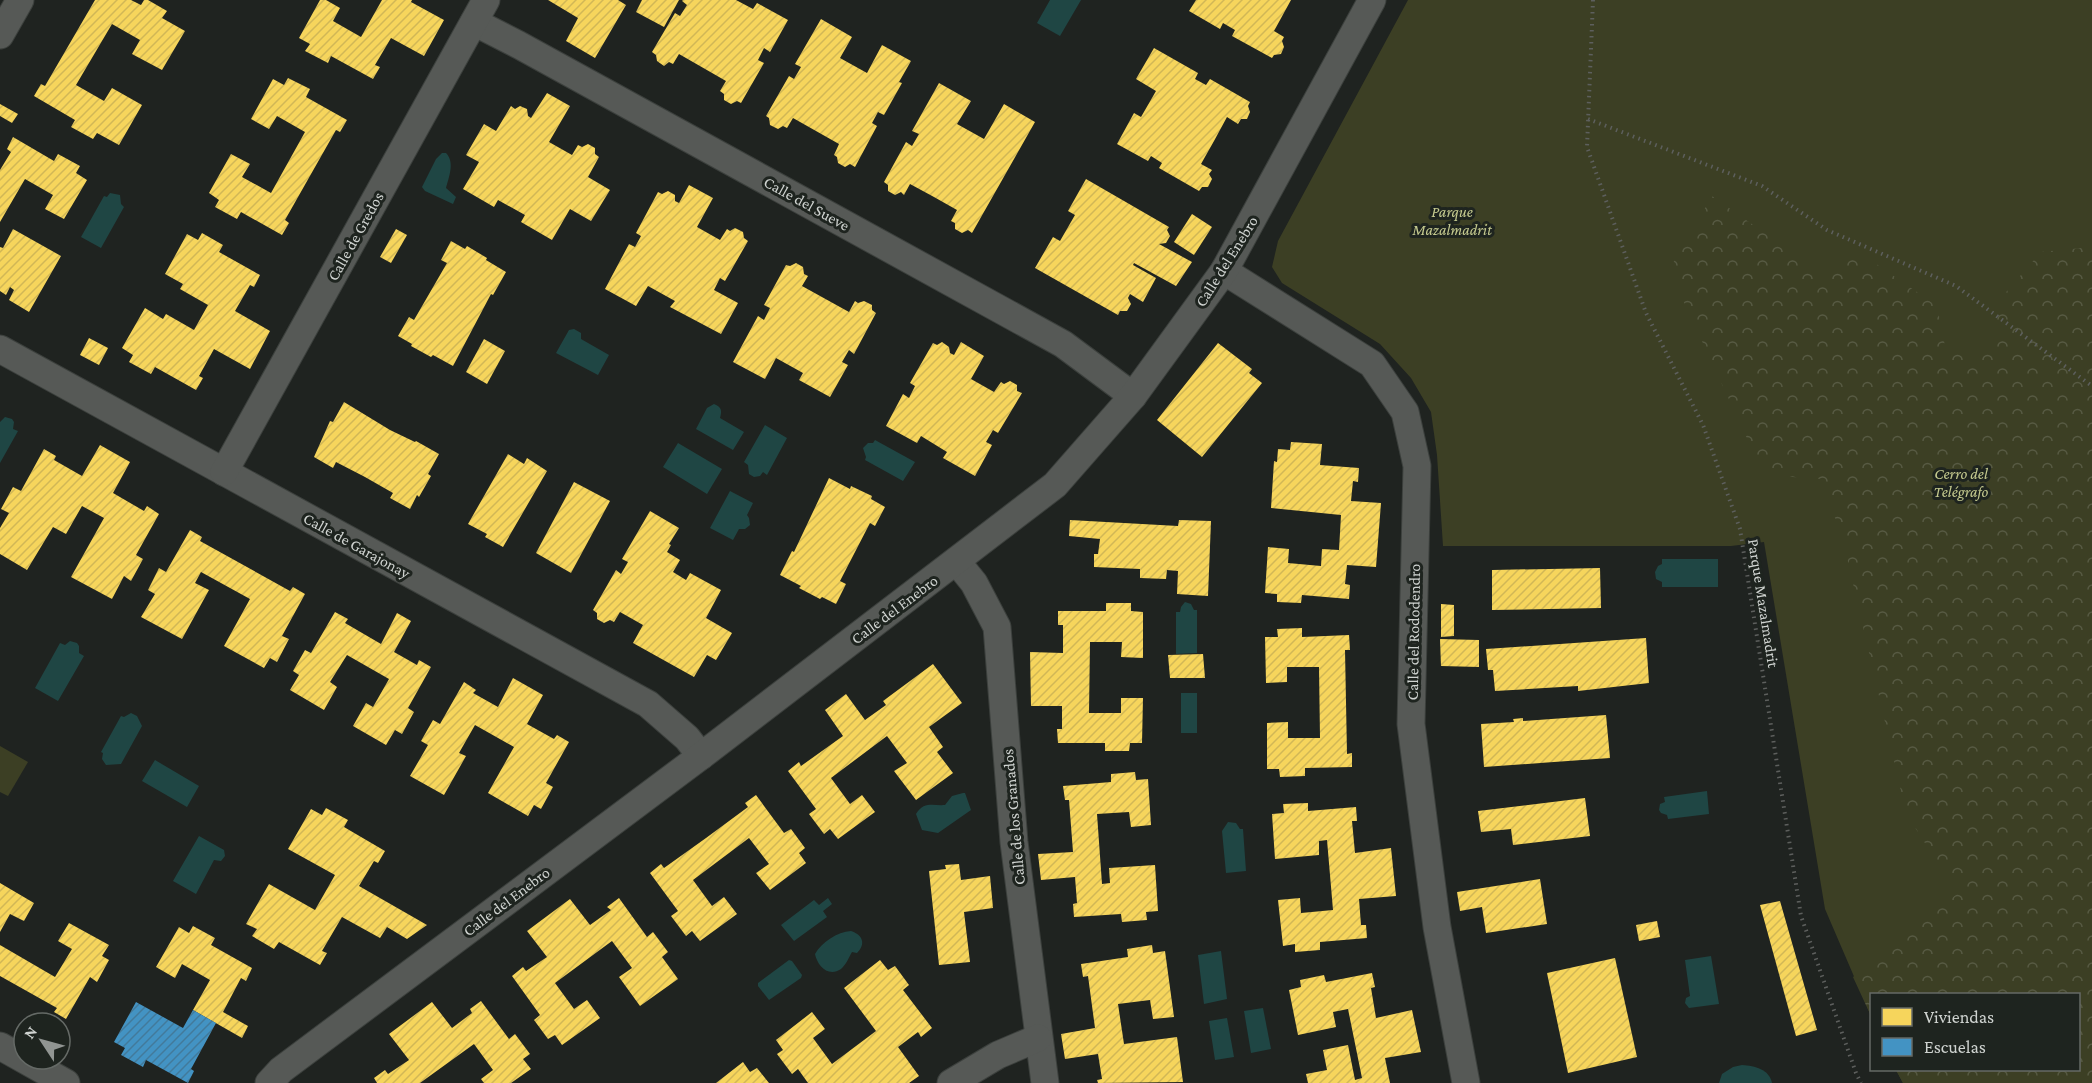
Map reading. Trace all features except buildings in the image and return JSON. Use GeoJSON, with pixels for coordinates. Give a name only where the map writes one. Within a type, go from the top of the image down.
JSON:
{"type":"FeatureCollection","features":[{"type":"Feature","properties":{"kind":"street"},"geometry":{"type":"LineString","coordinates":[[0,35],[20,0]]}},
{"type":"Feature","properties":{"kind":"street","name":"Calle del Enebro"},"geometry":{"type":"LineString","coordinates":[[269,1083],[280,1070],[701,756],[1055,485],[1133,396],[1224,271],[1372,0]]}},
{"type":"Feature","properties":{"kind":"street","name":"Calle del Sueve"},"geometry":{"type":"LineString","coordinates":[[480,11],[540,56],[1063,344],[1133,396]]}},
{"type":"Feature","properties":{"kind":"street","name":"Calle de Gredos"},"geometry":{"type":"LineString","coordinates":[[224,472],[480,11]]}},
{"type":"Feature","properties":{"kind":"street","name":"Calle del Rododendro"},"geometry":{"type":"LineString","coordinates":[[1224,271],[1372,364],[1405,412],[1417,466],[1411,724],[1437,927],[1466,1083]]}},
{"type":"Feature","properties":{"kind":"street","name":"Calle de Garajonay"},"geometry":{"type":"LineString","coordinates":[[0,349],[648,704],[687,738],[701,756]]}},
{"type":"Feature","properties":{"kind":"street","name":"Calle de los Granados"},"geometry":{"type":"LineString","coordinates":[[957,562],[974,583],[997,627],[1014,842],[1045,1083]]}},
{"type":"Feature","properties":{"kind":"street"},"geometry":{"type":"LineString","coordinates":[[951,1083],[998,1055],[1038,1038]]}},
{"type":"Feature","properties":{"kind":"street"},"geometry":{"type":"LineString","coordinates":[[0,1046],[66,1083]]}},
{"type":"Feature","properties":{"kind":"path","name":"Parque Mazalmadrit"},"geometry":{"type":"LineString","coordinates":[[1593,0],[1587,147],[1646,313],[1703,425],[1740,529],[1801,916],[1861,1083]]}},
{"type":"Feature","properties":{"kind":"path"},"geometry":{"type":"LineString","coordinates":[[1588,119],[1762,186],[1827,230],[1956,286],[2092,386]]}},
{"type":"Feature","properties":{"kind":"green space"},"geometry":{"type":"Polygon","coordinates":[[[1408,0],[2092,0],[2092,1083],[1903,1083],[1897,1071],[2080,1071],[2080,993],[1870,993],[1870,1014],[1825,909],[1764,542],[1731,546],[1443,546],[1437,455],[1431,412],[1411,378],[1380,344],[1282,283],[1272,267],[1278,241],[1408,0]]]}},
{"type":"Feature","properties":{"kind":"green space","name":"Cerro del Telégrafo"},"geometry":{"type":"Polygon","coordinates":[[[1712,196],[1821,273],[1859,252],[1937,306],[1946,351],[1996,351],[1994,306],[2041,252],[2092,247],[2092,1083],[1903,1083],[1897,1071],[2080,1071],[2080,993],[1870,993],[1870,1014],[1853,977],[1957,894],[1906,813],[1843,540],[1821,479],[1764,475],[1669,270],[1712,196]]]}},
{"type":"Feature","properties":{"kind":"green space"},"geometry":{"type":"Polygon","coordinates":[[[0,746],[28,762],[8,796],[0,792],[0,746]]]}},
{"type":"Feature","properties":{"kind":"water"},"geometry":{"type":"Polygon","coordinates":[[[1050,0],[1081,0],[1060,36],[1037,23],[1050,0]]]}},
{"type":"Feature","properties":{"kind":"water"},"geometry":{"type":"Polygon","coordinates":[[[442,153],[446,153],[450,161],[446,188],[456,197],[453,204],[425,191],[422,187],[436,159],[442,153]]]}},
{"type":"Feature","properties":{"kind":"water"},"geometry":{"type":"Polygon","coordinates":[[[110,193],[120,195],[121,204],[124,207],[101,248],[81,237],[104,196],[107,197],[110,193]]]}},
{"type":"Feature","properties":{"kind":"water"},"geometry":{"type":"Polygon","coordinates":[[[574,329],[581,333],[581,339],[609,355],[598,375],[556,353],[569,330],[574,329]]]}},
{"type":"Feature","properties":{"kind":"water"},"geometry":{"type":"Polygon","coordinates":[[[714,404],[721,410],[720,418],[744,432],[733,450],[696,429],[707,408],[714,404]]]}},
{"type":"Feature","properties":{"kind":"water"},"geometry":{"type":"Polygon","coordinates":[[[5,417],[12,419],[13,429],[18,431],[0,463],[0,422],[5,417]]]}},
{"type":"Feature","properties":{"kind":"water"},"geometry":{"type":"Polygon","coordinates":[[[765,425],[787,438],[767,475],[763,472],[760,476],[754,477],[749,474],[748,465],[744,462],[765,425]]]}},
{"type":"Feature","properties":{"kind":"water"},"geometry":{"type":"Polygon","coordinates":[[[875,440],[915,462],[903,481],[865,460],[863,448],[875,440]]]}},
{"type":"Feature","properties":{"kind":"water"},"geometry":{"type":"Polygon","coordinates":[[[678,443],[722,469],[707,494],[663,467],[678,443]]]}},
{"type":"Feature","properties":{"kind":"water"},"geometry":{"type":"Polygon","coordinates":[[[730,491],[753,503],[747,515],[750,525],[745,529],[739,529],[733,540],[710,528],[730,491]]]}},
{"type":"Feature","properties":{"kind":"water"},"geometry":{"type":"Polygon","coordinates":[[[1662,559],[1718,559],[1718,587],[1662,587],[1662,582],[1656,579],[1655,572],[1662,564],[1662,559]]]}},
{"type":"Feature","properties":{"kind":"water"},"geometry":{"type":"Polygon","coordinates":[[[1185,602],[1197,610],[1197,653],[1176,654],[1176,612],[1180,612],[1185,602]]]}},
{"type":"Feature","properties":{"kind":"water"},"geometry":{"type":"Polygon","coordinates":[[[70,641],[77,643],[79,653],[84,656],[58,701],[35,688],[60,643],[65,645],[70,641]]]}},
{"type":"Feature","properties":{"kind":"water"},"geometry":{"type":"Polygon","coordinates":[[[1181,693],[1197,693],[1197,733],[1181,733],[1181,693]]]}},
{"type":"Feature","properties":{"kind":"water"},"geometry":{"type":"Polygon","coordinates":[[[131,713],[137,716],[142,726],[121,764],[106,765],[101,752],[121,716],[124,717],[131,713]]]}},
{"type":"Feature","properties":{"kind":"water"},"geometry":{"type":"Polygon","coordinates":[[[155,760],[199,786],[187,807],[142,781],[155,760]]]}},
{"type":"Feature","properties":{"kind":"water"},"geometry":{"type":"Polygon","coordinates":[[[1707,791],[1709,814],[1668,819],[1667,815],[1659,810],[1660,804],[1665,802],[1664,797],[1707,791]]]}},
{"type":"Feature","properties":{"kind":"water"},"geometry":{"type":"Polygon","coordinates":[[[965,793],[971,810],[938,833],[922,830],[916,814],[922,807],[945,805],[952,796],[965,793]]]}},
{"type":"Feature","properties":{"kind":"water"},"geometry":{"type":"Polygon","coordinates":[[[1228,822],[1236,823],[1240,829],[1243,829],[1246,871],[1226,873],[1222,831],[1228,822]]]}},
{"type":"Feature","properties":{"kind":"water"},"geometry":{"type":"Polygon","coordinates":[[[199,836],[224,850],[225,856],[221,861],[214,860],[196,894],[173,881],[199,836]]]}},
{"type":"Feature","properties":{"kind":"water"},"geometry":{"type":"Polygon","coordinates":[[[828,898],[832,904],[823,911],[827,917],[794,941],[781,925],[814,900],[819,905],[828,898]]]}},
{"type":"Feature","properties":{"kind":"water"},"geometry":{"type":"Polygon","coordinates":[[[851,931],[861,937],[860,950],[857,953],[852,952],[841,969],[832,972],[824,969],[815,954],[835,936],[851,931]]]}},
{"type":"Feature","properties":{"kind":"water"},"geometry":{"type":"Polygon","coordinates":[[[1221,951],[1227,999],[1204,1004],[1198,955],[1221,951]]]}},
{"type":"Feature","properties":{"kind":"water"},"geometry":{"type":"Polygon","coordinates":[[[1711,956],[1719,1004],[1689,1008],[1685,1003],[1686,998],[1690,996],[1685,960],[1711,956]]]}},
{"type":"Feature","properties":{"kind":"water"},"geometry":{"type":"Polygon","coordinates":[[[789,960],[802,975],[801,978],[769,1000],[758,983],[789,960]]]}},
{"type":"Feature","properties":{"kind":"water"},"geometry":{"type":"Polygon","coordinates":[[[1263,1008],[1271,1049],[1251,1053],[1244,1011],[1263,1008]]]}},
{"type":"Feature","properties":{"kind":"water"},"geometry":{"type":"Polygon","coordinates":[[[1227,1018],[1234,1057],[1215,1060],[1209,1021],[1227,1018]]]}},
{"type":"Feature","properties":{"kind":"water"},"geometry":{"type":"Polygon","coordinates":[[[1742,1065],[1765,1071],[1772,1083],[1719,1083],[1722,1074],[1733,1067],[1742,1065]]]}}]}
